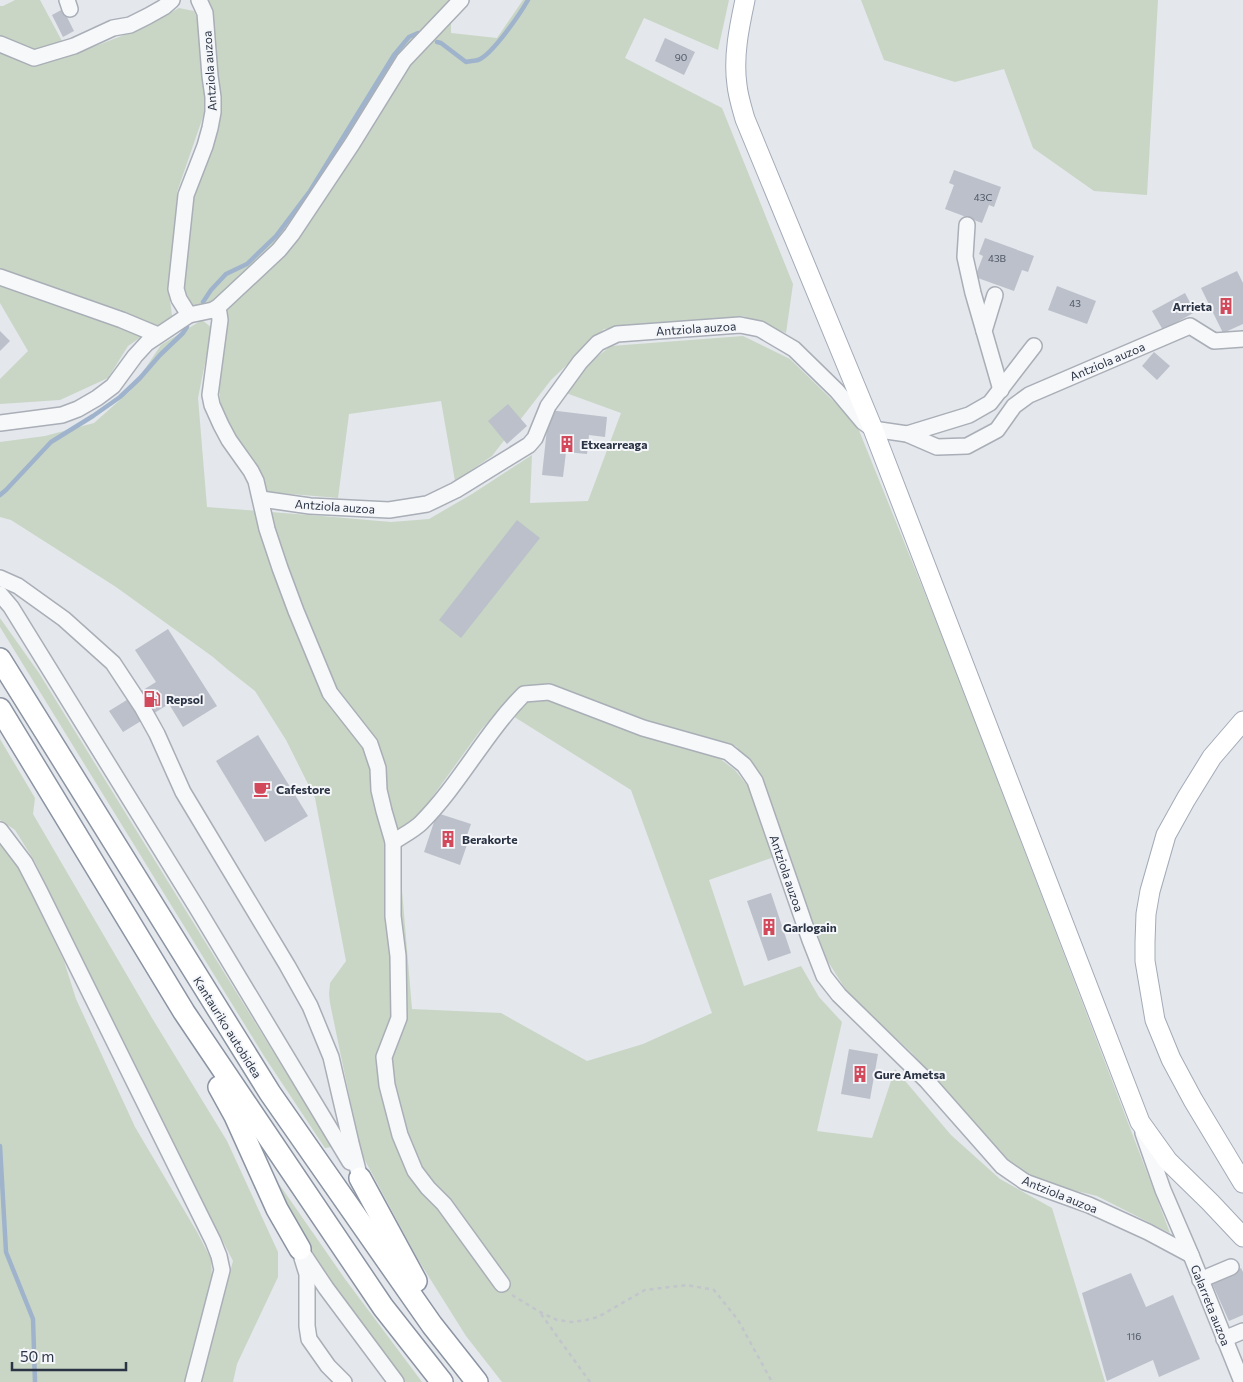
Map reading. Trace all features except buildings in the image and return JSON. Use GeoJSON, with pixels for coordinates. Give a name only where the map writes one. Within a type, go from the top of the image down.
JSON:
{"type":"FeatureCollection","features":[{"type":"Feature","properties":{"kind":"highway","name":"Kantauriko autobidea"},"geometry":{"type":"LineString","coordinates":[[0,658],[270,1093],[432,1326],[477,1382]]}},
{"type":"Feature","properties":{"kind":"highway"},"geometry":{"type":"LineString","coordinates":[[0,709],[184,1012],[383,1307],[442,1382]]}},
{"type":"Feature","properties":{"kind":"highway"},"geometry":{"type":"LineString","coordinates":[[184,1012],[196,1043],[235,1116],[277,1209],[300,1249]]}},
{"type":"Feature","properties":{"kind":"highway"},"geometry":{"type":"LineString","coordinates":[[360,1178],[418,1284],[432,1326]]}},
{"type":"Feature","properties":{"kind":"main road"},"geometry":{"type":"LineString","coordinates":[[745,0],[740,20],[736,52],[737,86],[745,119],[873,429],[1140,1122],[1168,1161],[1243,1236]]}},
{"type":"Feature","properties":{"kind":"main road"},"geometry":{"type":"LineString","coordinates":[[1243,721],[1212,757],[1166,835],[1148,906],[1145,961],[1155,1020],[1171,1059],[1192,1100],[1243,1183]]}},
{"type":"Feature","properties":{"kind":"street"},"geometry":{"type":"LineString","coordinates":[[0,44],[34,58],[74,46],[113,28],[130,24],[156,11],[172,0]]}},
{"type":"Feature","properties":{"kind":"street","name":"Antziola auzoa"},"geometry":{"type":"LineString","coordinates":[[189,315],[179,299],[176,289],[186,194],[210,128],[213,112],[205,13],[199,0]]}},
{"type":"Feature","properties":{"kind":"street"},"geometry":{"type":"LineString","coordinates":[[0,423],[62,415],[84,405],[113,386],[147,343],[189,315],[213,310],[218,307],[279,250],[292,234],[352,144],[404,60],[461,0]]}},
{"type":"Feature","properties":{"kind":"street"},"geometry":{"type":"LineString","coordinates":[[967,225],[965,257],[1000,390]]}},
{"type":"Feature","properties":{"kind":"street"},"geometry":{"type":"LineString","coordinates":[[0,277],[122,320],[158,335]]}},
{"type":"Feature","properties":{"kind":"street"},"geometry":{"type":"LineString","coordinates":[[984,331],[995,295]]}},
{"type":"Feature","properties":{"kind":"street"},"geometry":{"type":"LineString","coordinates":[[213,310],[219,313],[220,320],[210,394],[212,405],[229,440],[256,482],[267,529],[280,568],[330,693],[370,744],[378,768],[379,790],[393,842],[393,916],[398,956],[399,1018],[384,1057],[387,1085],[400,1135],[415,1170],[428,1188],[444,1204],[502,1284]]}},
{"type":"Feature","properties":{"kind":"street","name":"Antziola auzoa"},"geometry":{"type":"LineString","coordinates":[[261,499],[310,506],[389,510],[427,504],[456,490],[530,445],[535,438],[548,406],[580,362],[598,343],[617,334],[740,325],[760,330],[794,349],[837,391],[863,422],[873,429],[907,434],[937,447],[967,446],[997,430],[1014,406],[1028,395],[1190,326],[1214,341],[1243,340]]}},
{"type":"Feature","properties":{"kind":"street"},"geometry":{"type":"LineString","coordinates":[[907,434],[969,415],[990,403],[1034,346]]}},
{"type":"Feature","properties":{"kind":"street"},"geometry":{"type":"LineString","coordinates":[[0,578],[18,586],[64,619],[113,663],[142,707],[157,734],[183,792],[310,1006],[331,1057],[360,1178]]}},
{"type":"Feature","properties":{"kind":"street"},"geometry":{"type":"LineString","coordinates":[[0,594],[11,607],[197,908],[360,1178]]}},
{"type":"Feature","properties":{"kind":"street","name":"Antziola auzoa"},"geometry":{"type":"LineString","coordinates":[[393,842],[420,824],[450,790],[510,708],[524,694],[549,692],[643,728],[728,752],[744,765],[755,781],[824,976],[839,995],[927,1080],[1002,1166],[1025,1182],[1089,1205],[1148,1232],[1191,1255]]}},
{"type":"Feature","properties":{"kind":"street"},"geometry":{"type":"LineString","coordinates":[[0,830],[25,863],[47,905],[213,1241],[222,1270],[193,1382]]}},
{"type":"Feature","properties":{"kind":"street","name":"Galarreta auzoa"},"geometry":{"type":"LineString","coordinates":[[1140,1122],[1163,1190],[1242,1382]]}},
{"type":"Feature","properties":{"kind":"street"},"geometry":{"type":"LineString","coordinates":[[300,1249],[307,1274],[306,1326],[309,1338],[328,1366],[344,1382]]}},
{"type":"Feature","properties":{"kind":"street"},"geometry":{"type":"LineString","coordinates":[[300,1249],[326,1288],[396,1382]]}},
{"type":"Feature","properties":{"kind":"street"},"geometry":{"type":"LineString","coordinates":[[1200,1280],[1231,1267]]}},
{"type":"Feature","properties":{"kind":"street"},"geometry":{"type":"LineString","coordinates":[[1224,1339],[1243,1331]]}},
{"type":"Feature","properties":{"kind":"path"},"geometry":{"type":"LineString","coordinates":[[502,1284],[512,1295],[540,1312],[557,1320],[572,1322],[598,1316],[645,1290],[687,1285],[714,1290],[738,1320],[772,1382]]}},
{"type":"Feature","properties":{"kind":"path"},"geometry":{"type":"LineString","coordinates":[[540,1312],[590,1382]]}},
{"type":"Feature","properties":{"kind":"green space"},"geometry":{"type":"Polygon","coordinates":[[[15,0],[40,0],[70,56],[142,28],[179,8],[194,11],[200,24],[205,111],[177,192],[176,245],[169,291],[172,316],[128,346],[108,378],[60,400],[0,404],[0,379],[28,351],[0,303],[0,6],[15,0]]]}},
{"type":"Feature","properties":{"kind":"green space"},"geometry":{"type":"Polygon","coordinates":[[[205,0],[451,0],[451,33],[497,38],[523,0],[729,0],[718,50],[644,18],[625,58],[722,108],[793,284],[786,333],[743,316],[604,329],[551,380],[492,456],[455,481],[441,401],[349,414],[338,498],[267,492],[221,410],[218,373],[228,309],[206,302],[193,306],[184,289],[194,197],[221,117],[211,7],[205,0]]]}},
{"type":"Feature","properties":{"kind":"green space"},"geometry":{"type":"Polygon","coordinates":[[[861,0],[1158,0],[1147,195],[1094,191],[1033,148],[1004,69],[955,82],[884,60],[861,0]]]}},
{"type":"Feature","properties":{"kind":"green space"},"geometry":{"type":"Polygon","coordinates":[[[202,320],[212,328],[198,398],[207,507],[391,522],[429,519],[532,455],[530,503],[588,501],[621,413],[566,393],[589,363],[611,346],[743,336],[790,359],[856,423],[953,663],[1170,1233],[1097,1196],[1032,1180],[1004,1160],[911,1052],[849,995],[827,960],[761,778],[736,746],[687,734],[735,770],[750,789],[774,857],[709,880],[744,986],[801,966],[819,997],[842,1022],[817,1131],[872,1138],[895,1069],[951,1135],[1000,1179],[1052,1208],[1105,1382],[502,1382],[466,1336],[417,1258],[361,1153],[329,994],[330,983],[346,961],[315,798],[286,740],[255,691],[213,657],[116,587],[11,520],[0,517],[0,442],[45,436],[94,423],[130,391],[161,345],[202,320]],[[500,708],[480,731],[415,821],[397,831],[412,1009],[501,1013],[587,1061],[643,1044],[712,1013],[631,790],[500,708]]]}},
{"type":"Feature","properties":{"kind":"green space"},"geometry":{"type":"Polygon","coordinates":[[[0,618],[39,673],[332,1147],[325,1148],[264,1056],[0,627],[0,618]]]}},
{"type":"Feature","properties":{"kind":"green space"},"geometry":{"type":"Polygon","coordinates":[[[0,739],[35,798],[33,814],[152,1018],[227,1141],[278,1252],[278,1277],[237,1364],[233,1382],[201,1382],[233,1261],[175,1148],[35,862],[15,830],[0,820],[0,739]]]}},
{"type":"Feature","properties":{"kind":"green space"},"geometry":{"type":"Polygon","coordinates":[[[0,841],[14,859],[64,961],[76,999],[135,1127],[211,1259],[212,1277],[186,1382],[0,1382],[0,841]]]}},
{"type":"Feature","properties":{"kind":"green space"},"geometry":{"type":"Polygon","coordinates":[[[279,1184],[345,1279],[422,1382],[402,1382],[332,1286],[302,1237],[279,1184]]]}},
{"type":"Feature","properties":{"kind":"waterway"},"geometry":{"type":"LineString","coordinates":[[437,42],[466,62],[478,60],[484,57],[498,43],[528,0]]}},
{"type":"Feature","properties":{"kind":"waterway"},"geometry":{"type":"LineString","coordinates":[[203,302],[226,274],[247,264],[276,236],[310,191],[394,55],[409,37],[418,33]]}},
{"type":"Feature","properties":{"kind":"waterway"},"geometry":{"type":"LineString","coordinates":[[0,495],[51,442],[120,397],[187,327]]}},
{"type":"Feature","properties":{"kind":"waterway"},"geometry":{"type":"LineString","coordinates":[[0,1146],[6,1252],[33,1319],[35,1382]]}},
{"type":"Feature","properties":{"kind":"place","name":"Arrieta"},"geometry":{"type":"Point","coordinates":[1226,306]}},
{"type":"Feature","properties":{"kind":"place","name":"Etxearreaga"},"geometry":{"type":"Point","coordinates":[567,444]}},
{"type":"Feature","properties":{"kind":"place","name":"Repsol"},"geometry":{"type":"Point","coordinates":[152,699]}},
{"type":"Feature","properties":{"kind":"place","name":"Cafestore"},"geometry":{"type":"Point","coordinates":[262,789]}},
{"type":"Feature","properties":{"kind":"place","name":"Berakorte"},"geometry":{"type":"Point","coordinates":[448,839]}},
{"type":"Feature","properties":{"kind":"place","name":"Garlogain"},"geometry":{"type":"Point","coordinates":[769,927]}},
{"type":"Feature","properties":{"kind":"place","name":"Gure Ametsa"},"geometry":{"type":"Point","coordinates":[860,1074]}}]}
